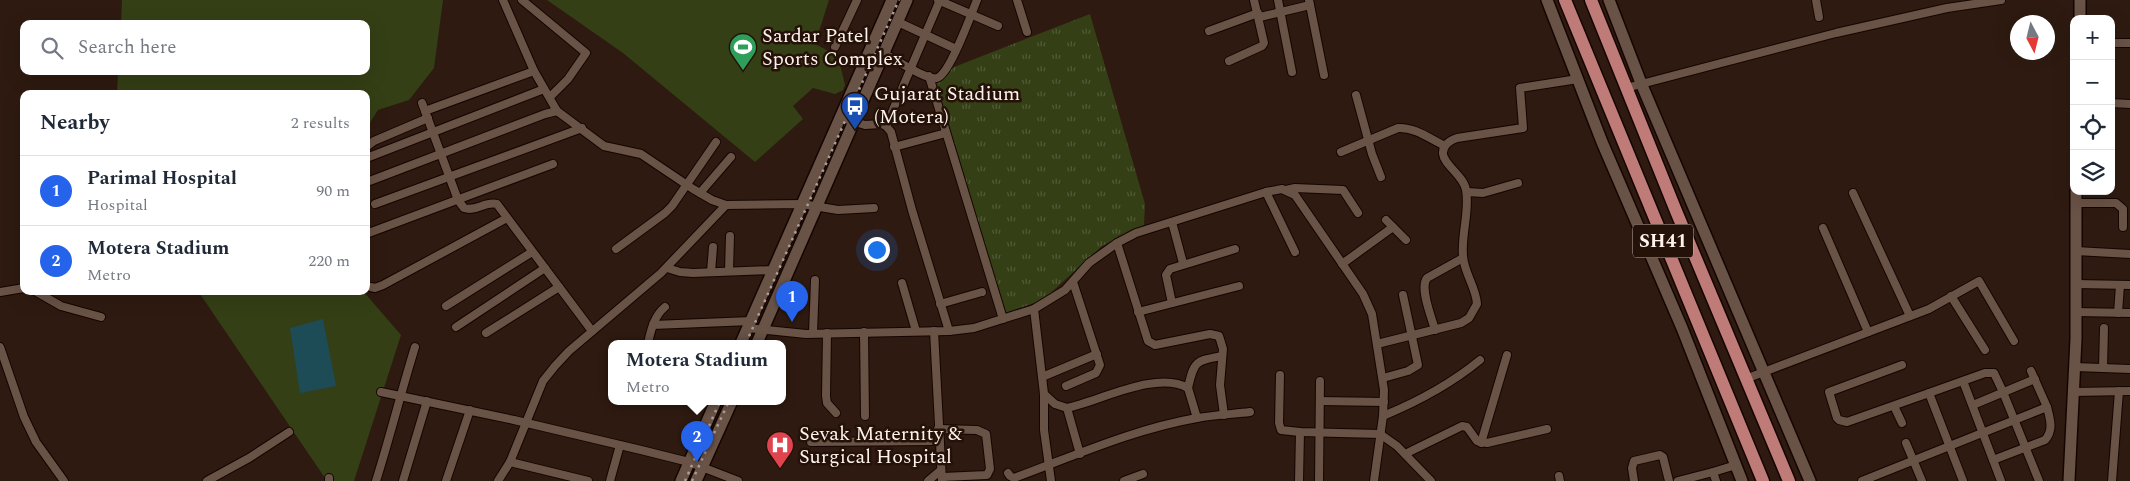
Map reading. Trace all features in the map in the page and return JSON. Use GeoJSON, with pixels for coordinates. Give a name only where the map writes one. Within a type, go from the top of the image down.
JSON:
{"type":"FeatureCollection","features":[{"type":"Feature","properties":{"kind":"main road","name":"SH41"},"geometry":{"type":"LineString","coordinates":[[1565,0],[1763,481]]}},
{"type":"Feature","properties":{"kind":"main road","name":"SH41"},"geometry":{"type":"LineString","coordinates":[[1591,0],[1790,481]]}},
{"type":"Feature","properties":{"kind":"street"},"geometry":{"type":"LineString","coordinates":[[503,0],[534,71],[557,111],[604,146],[641,154],[688,186],[726,205],[802,204],[838,210],[874,208]]}},
{"type":"Feature","properties":{"kind":"street"},"geometry":{"type":"LineString","coordinates":[[522,0],[586,53],[568,79],[550,97]]}},
{"type":"Feature","properties":{"kind":"street"},"geometry":{"type":"LineString","coordinates":[[835,47],[857,0]]}},
{"type":"Feature","properties":{"kind":"street"},"geometry":{"type":"LineString","coordinates":[[742,340],[892,0]]}},
{"type":"Feature","properties":{"kind":"street"},"geometry":{"type":"LineString","coordinates":[[758,340],[907,0]]}},
{"type":"Feature","properties":{"kind":"street"},"geometry":{"type":"LineString","coordinates":[[886,126],[939,0],[998,26]]}},
{"type":"Feature","properties":{"kind":"street"},"geometry":{"type":"LineString","coordinates":[[885,54],[929,76],[938,77],[948,67],[978,0]]}},
{"type":"Feature","properties":{"kind":"street"},"geometry":{"type":"LineString","coordinates":[[1017,0],[1027,32]]}},
{"type":"Feature","properties":{"kind":"street"},"geometry":{"type":"LineString","coordinates":[[1229,61],[1262,46],[1265,39],[1254,0]]}},
{"type":"Feature","properties":{"kind":"street"},"geometry":{"type":"LineString","coordinates":[[1278,0],[1292,72]]}},
{"type":"Feature","properties":{"kind":"street"},"geometry":{"type":"LineString","coordinates":[[1547,0],[1602,142],[1682,328],[1742,481]]}},
{"type":"Feature","properties":{"kind":"street"},"geometry":{"type":"LineString","coordinates":[[1609,0],[1641,83],[1762,372],[1810,481]]}},
{"type":"Feature","properties":{"kind":"street"},"geometry":{"type":"LineString","coordinates":[[1816,0],[1819,17]]}},
{"type":"Feature","properties":{"kind":"street"},"geometry":{"type":"LineString","coordinates":[[1626,88],[1855,29],[1947,8],[2001,0]]}},
{"type":"Feature","properties":{"kind":"street"},"geometry":{"type":"LineString","coordinates":[[2080,0],[2080,15]]}},
{"type":"Feature","properties":{"kind":"street"},"geometry":{"type":"LineString","coordinates":[[1209,31],[1259,15],[1281,12],[1310,2],[1324,75]]}},
{"type":"Feature","properties":{"kind":"street"},"geometry":{"type":"LineString","coordinates":[[898,22],[956,49]]}},
{"type":"Feature","properties":{"kind":"street"},"geometry":{"type":"LineString","coordinates":[[2115,43],[2130,43]]}},
{"type":"Feature","properties":{"kind":"street"},"geometry":{"type":"LineString","coordinates":[[370,144],[425,111],[534,71]]}},
{"type":"Feature","properties":{"kind":"street"},"geometry":{"type":"LineString","coordinates":[[929,76],[1003,319]]}},
{"type":"Feature","properties":{"kind":"street"},"geometry":{"type":"LineString","coordinates":[[1377,344],[1461,323],[1469,318],[1475,310],[1477,298],[1463,258],[1467,192],[1460,177],[1444,158],[1445,146],[1450,140],[1456,138],[1523,128],[1520,88],[1578,79]]}},
{"type":"Feature","properties":{"kind":"street"},"geometry":{"type":"LineString","coordinates":[[370,157],[544,89]]}},
{"type":"Feature","properties":{"kind":"street"},"geometry":{"type":"LineString","coordinates":[[1356,95],[1368,140],[1381,177]]}},
{"type":"Feature","properties":{"kind":"street"},"geometry":{"type":"LineString","coordinates":[[2115,103],[2130,104]]}},
{"type":"Feature","properties":{"kind":"street"},"geometry":{"type":"LineString","coordinates":[[425,111],[458,200],[467,210],[494,203],[592,331]]}},
{"type":"Feature","properties":{"kind":"street"},"geometry":{"type":"LineString","coordinates":[[370,181],[557,111]]}},
{"type":"Feature","properties":{"kind":"street"},"geometry":{"type":"LineString","coordinates":[[839,117],[854,122],[886,126],[891,132],[949,331]]}},
{"type":"Feature","properties":{"kind":"street"},"geometry":{"type":"LineString","coordinates":[[375,204],[582,128]]}},
{"type":"Feature","properties":{"kind":"street"},"geometry":{"type":"LineString","coordinates":[[1341,152],[1398,128],[1412,129],[1445,146]]}},
{"type":"Feature","properties":{"kind":"street"},"geometry":{"type":"LineString","coordinates":[[894,147],[946,132]]}},
{"type":"Feature","properties":{"kind":"street"},"geometry":{"type":"LineString","coordinates":[[616,250],[665,213],[688,186],[716,142]]}},
{"type":"Feature","properties":{"kind":"street"},"geometry":{"type":"LineString","coordinates":[[700,193],[731,157]]}},
{"type":"Feature","properties":{"kind":"street"},"geometry":{"type":"LineString","coordinates":[[370,233],[553,164]]}},
{"type":"Feature","properties":{"kind":"street"},"geometry":{"type":"LineString","coordinates":[[1467,192],[1483,193],[1518,184]]}},
{"type":"Feature","properties":{"kind":"street"},"geometry":{"type":"LineString","coordinates":[[653,326],[749,324],[763,330],[814,334],[949,331],[974,328],[1034,309],[1052,300],[1073,282],[1089,263],[1117,242],[1136,233],[1266,192],[1295,188],[1343,190],[1358,213]]}},
{"type":"Feature","properties":{"kind":"street"},"geometry":{"type":"LineString","coordinates":[[1286,190],[1295,195],[1368,304],[1383,378],[1384,402],[1374,481]]}},
{"type":"Feature","properties":{"kind":"street"},"geometry":{"type":"LineString","coordinates":[[1266,192],[1295,252]]}},
{"type":"Feature","properties":{"kind":"street"},"geometry":{"type":"LineString","coordinates":[[1852,193],[1910,316]]}},
{"type":"Feature","properties":{"kind":"street"},"geometry":{"type":"LineString","coordinates":[[2069,481],[2076,312],[2076,197],[2116,203],[2122,210],[2124,227]]}},
{"type":"Feature","properties":{"kind":"street"},"geometry":{"type":"LineString","coordinates":[[498,481],[510,462],[543,380],[568,351],[666,268],[726,205]]}},
{"type":"Feature","properties":{"kind":"street"},"geometry":{"type":"LineString","coordinates":[[370,287],[375,288],[383,285],[507,218]]}},
{"type":"Feature","properties":{"kind":"street"},"geometry":{"type":"LineString","coordinates":[[1386,220],[1406,240]]}},
{"type":"Feature","properties":{"kind":"street"},"geometry":{"type":"LineString","coordinates":[[1172,222],[1183,263]]}},
{"type":"Feature","properties":{"kind":"street"},"geometry":{"type":"LineString","coordinates":[[1342,264],[1393,227]]}},
{"type":"Feature","properties":{"kind":"street"},"geometry":{"type":"LineString","coordinates":[[1823,228],[1868,332]]}},
{"type":"Feature","properties":{"kind":"street"},"geometry":{"type":"LineString","coordinates":[[729,271],[730,236]]}},
{"type":"Feature","properties":{"kind":"street"},"geometry":{"type":"LineString","coordinates":[[1117,242],[1146,338],[1151,344],[1215,334],[1219,336],[1222,344],[1220,385],[1224,415]]}},
{"type":"Feature","properties":{"kind":"street"},"geometry":{"type":"LineString","coordinates":[[711,272],[712,247]]}},
{"type":"Feature","properties":{"kind":"street"},"geometry":{"type":"LineString","coordinates":[[1172,303],[1166,272],[1183,263],[1235,249]]}},
{"type":"Feature","properties":{"kind":"street"},"geometry":{"type":"LineString","coordinates":[[2076,251],[2130,254]]}},
{"type":"Feature","properties":{"kind":"street"},"geometry":{"type":"LineString","coordinates":[[446,306],[532,252]]}},
{"type":"Feature","properties":{"kind":"street"},"geometry":{"type":"LineString","coordinates":[[1435,330],[1424,290],[1424,282],[1427,278],[1463,258]]}},
{"type":"Feature","properties":{"kind":"street"},"geometry":{"type":"LineString","coordinates":[[456,327],[545,268]]}},
{"type":"Feature","properties":{"kind":"street"},"geometry":{"type":"LineString","coordinates":[[666,268],[680,272],[773,270]]}},
{"type":"Feature","properties":{"kind":"street"},"geometry":{"type":"LineString","coordinates":[[814,334],[815,280]]}},
{"type":"Feature","properties":{"kind":"street"},"geometry":{"type":"LineString","coordinates":[[1748,378],[1929,309],[1979,281],[2014,341]]}},
{"type":"Feature","properties":{"kind":"street"},"geometry":{"type":"LineString","coordinates":[[1066,386],[1096,372],[1100,365],[1073,282]]}},
{"type":"Feature","properties":{"kind":"street"},"geometry":{"type":"LineString","coordinates":[[902,283],[916,331]]}},
{"type":"Feature","properties":{"kind":"street"},"geometry":{"type":"LineString","coordinates":[[2076,284],[2130,285]]}},
{"type":"Feature","properties":{"kind":"street"},"geometry":{"type":"LineString","coordinates":[[2118,313],[2120,285]]}},
{"type":"Feature","properties":{"kind":"street"},"geometry":{"type":"LineString","coordinates":[[1138,312],[1239,286]]}},
{"type":"Feature","properties":{"kind":"street"},"geometry":{"type":"LineString","coordinates":[[486,333],[559,287]]}},
{"type":"Feature","properties":{"kind":"street"},"geometry":{"type":"LineString","coordinates":[[0,292],[20,289]]}},
{"type":"Feature","properties":{"kind":"street"},"geometry":{"type":"LineString","coordinates":[[940,304],[982,292]]}},
{"type":"Feature","properties":{"kind":"street"},"geometry":{"type":"LineString","coordinates":[[42,295],[61,306],[101,317]]}},
{"type":"Feature","properties":{"kind":"street"},"geometry":{"type":"LineString","coordinates":[[1383,378],[1408,371],[1418,365],[1403,295]]}},
{"type":"Feature","properties":{"kind":"street"},"geometry":{"type":"LineString","coordinates":[[1951,296],[1985,350]]}},
{"type":"Feature","properties":{"kind":"street"},"geometry":{"type":"LineString","coordinates":[[649,340],[660,311],[665,307]]}},
{"type":"Feature","properties":{"kind":"street"},"geometry":{"type":"LineString","coordinates":[[1034,309],[1044,394],[1044,430],[1051,481]]}},
{"type":"Feature","properties":{"kind":"street"},"geometry":{"type":"LineString","coordinates":[[2076,312],[2130,313]]}},
{"type":"Feature","properties":{"kind":"street"},"geometry":{"type":"LineString","coordinates":[[2103,368],[2104,328]]}},
{"type":"Feature","properties":{"kind":"street"},"geometry":{"type":"LineString","coordinates":[[934,331],[942,476]]}},
{"type":"Feature","properties":{"kind":"street"},"geometry":{"type":"LineString","coordinates":[[864,332],[865,416]]}},
{"type":"Feature","properties":{"kind":"street"},"geometry":{"type":"LineString","coordinates":[[827,333],[826,396],[827,403],[836,413]]}},
{"type":"Feature","properties":{"kind":"street"},"geometry":{"type":"LineString","coordinates":[[0,347],[24,416],[36,442],[64,481]]}},
{"type":"Feature","properties":{"kind":"street"},"geometry":{"type":"LineString","coordinates":[[376,481],[395,423],[400,396],[415,347]]}},
{"type":"Feature","properties":{"kind":"street"},"geometry":{"type":"LineString","coordinates":[[1042,377],[1097,354]]}},
{"type":"Feature","properties":{"kind":"street"},"geometry":{"type":"LineString","coordinates":[[1481,443],[1507,355]]}},
{"type":"Feature","properties":{"kind":"street"},"geometry":{"type":"LineString","coordinates":[[1197,418],[1188,388],[1194,366],[1198,362],[1222,356]]}},
{"type":"Feature","properties":{"kind":"street"},"geometry":{"type":"LineString","coordinates":[[1383,416],[1408,405],[1462,374],[1480,360]]}},
{"type":"Feature","properties":{"kind":"street"},"geometry":{"type":"LineString","coordinates":[[1902,365],[1829,392],[1837,418],[1842,422],[1847,422],[1990,372],[1996,376],[2039,481]]}},
{"type":"Feature","properties":{"kind":"street"},"geometry":{"type":"LineString","coordinates":[[2074,367],[2130,369]]}},
{"type":"Feature","properties":{"kind":"street"},"geometry":{"type":"LineString","coordinates":[[1993,460],[2045,440],[2050,435],[2051,430],[2047,407],[2031,371]]}},
{"type":"Feature","properties":{"kind":"street"},"geometry":{"type":"LineString","coordinates":[[1280,376],[1279,426],[1284,431],[1380,434],[1390,440],[1431,481]]}},
{"type":"Feature","properties":{"kind":"street"},"geometry":{"type":"LineString","coordinates":[[1973,405],[2035,379]]}},
{"type":"Feature","properties":{"kind":"street"},"geometry":{"type":"LineString","coordinates":[[1319,481],[1320,381]]}},
{"type":"Feature","properties":{"kind":"street"},"geometry":{"type":"LineString","coordinates":[[1963,381],[2001,481]]}},
{"type":"Feature","properties":{"kind":"street"},"geometry":{"type":"LineString","coordinates":[[1044,394],[1055,404],[1067,408],[1152,383],[1172,382],[1188,388]]}},
{"type":"Feature","properties":{"kind":"street"},"geometry":{"type":"LineString","coordinates":[[2112,481],[2119,391]]}},
{"type":"Feature","properties":{"kind":"street"},"geometry":{"type":"LineString","coordinates":[[2073,392],[2130,391]]}},
{"type":"Feature","properties":{"kind":"street"},"geometry":{"type":"LineString","coordinates":[[380,392],[470,410],[689,462],[738,481]]}},
{"type":"Feature","properties":{"kind":"street"},"geometry":{"type":"LineString","coordinates":[[1929,393],[1963,481]]}},
{"type":"Feature","properties":{"kind":"street"},"geometry":{"type":"LineString","coordinates":[[403,481],[427,401]]}},
{"type":"Feature","properties":{"kind":"street"},"geometry":{"type":"LineString","coordinates":[[1320,401],[1384,402]]}},
{"type":"Feature","properties":{"kind":"street"},"geometry":{"type":"LineString","coordinates":[[681,481],[714,405]]}},
{"type":"Feature","properties":{"kind":"street"},"geometry":{"type":"LineString","coordinates":[[696,481],[730,405]]}},
{"type":"Feature","properties":{"kind":"street"},"geometry":{"type":"LineString","coordinates":[[1894,406],[1902,424]]}},
{"type":"Feature","properties":{"kind":"street"},"geometry":{"type":"LineString","coordinates":[[1862,481],[1882,478],[1914,460],[2014,422],[2047,407]]}},
{"type":"Feature","properties":{"kind":"street"},"geometry":{"type":"LineString","coordinates":[[1067,408],[1080,454]]}},
{"type":"Feature","properties":{"kind":"street"},"geometry":{"type":"LineString","coordinates":[[446,481],[470,410]]}},
{"type":"Feature","properties":{"kind":"street"},"geometry":{"type":"LineString","coordinates":[[1008,473],[1014,478],[1150,430],[1197,418],[1250,412]]}},
{"type":"Feature","properties":{"kind":"street"},"geometry":{"type":"LineString","coordinates":[[1404,454],[1462,426],[1467,427],[1477,441],[1481,443],[1493,442],[1547,429]]}},
{"type":"Feature","properties":{"kind":"street"},"geometry":{"type":"LineString","coordinates":[[928,481],[942,476],[987,475],[990,469],[986,434],[977,430],[938,429]]}},
{"type":"Feature","properties":{"kind":"street"},"geometry":{"type":"LineString","coordinates":[[207,481],[249,458],[289,432]]}},
{"type":"Feature","properties":{"kind":"street"},"geometry":{"type":"LineString","coordinates":[[1299,481],[1300,432]]}},
{"type":"Feature","properties":{"kind":"street"},"geometry":{"type":"LineString","coordinates":[[810,442],[939,441]]}},
{"type":"Feature","properties":{"kind":"street"},"geometry":{"type":"LineString","coordinates":[[1906,443],[1922,481]]}},
{"type":"Feature","properties":{"kind":"street"},"geometry":{"type":"LineString","coordinates":[[610,481],[620,445]]}},
{"type":"Feature","properties":{"kind":"street"},"geometry":{"type":"LineString","coordinates":[[1634,481],[1632,468],[1634,461],[1660,455],[1669,481]]}},
{"type":"Feature","properties":{"kind":"street"},"geometry":{"type":"LineString","coordinates":[[510,462],[588,481]]}},
{"type":"Feature","properties":{"kind":"street"},"geometry":{"type":"LineString","coordinates":[[1678,481],[1736,465]]}},
{"type":"Feature","properties":{"kind":"street"},"geometry":{"type":"LineString","coordinates":[[1712,472],[1716,481]]}},
{"type":"Feature","properties":{"kind":"street"},"geometry":{"type":"LineString","coordinates":[[1124,481],[1143,474]]}},
{"type":"Feature","properties":{"kind":"green space"},"geometry":{"type":"Polygon","coordinates":[[[122,0],[443,0],[434,68],[409,100],[378,110],[370,123],[370,90],[117,90],[118,75],[370,75],[370,20],[121,20],[122,0]]]}},
{"type":"Feature","properties":{"kind":"green space","name":"Sardar Patel Sports Complex"},"geometry":{"type":"Polygon","coordinates":[[[547,0],[829,0],[815,44],[838,56],[845,85],[843,90],[835,94],[813,88],[793,106],[803,119],[755,162],[623,53],[547,0]]]}},
{"type":"Feature","properties":{"kind":"green space"},"geometry":{"type":"Polygon","coordinates":[[[1090,14],[1145,204],[1144,225],[1102,246],[1043,300],[1002,314],[928,82],[949,69],[1090,14]]]}},
{"type":"Feature","properties":{"kind":"green space"},"geometry":{"type":"Polygon","coordinates":[[[201,295],[366,295],[401,335],[354,481],[327,481],[201,295]]]}},
{"type":"Feature","properties":{"kind":"water"},"geometry":{"type":"Polygon","coordinates":[[[323,319],[336,386],[300,393],[290,328],[323,319]]]}},
{"type":"Feature","properties":{"kind":"railway"},"geometry":{"type":"LineString","coordinates":[[747,340],[899,0]]}},
{"type":"Feature","properties":{"kind":"railway"},"geometry":{"type":"LineString","coordinates":[[685,481],[718,405]]}},
{"type":"Feature","properties":{"kind":"railway"},"geometry":{"type":"LineString","coordinates":[[692,481],[727,405]]}},
{"type":"Feature","properties":{"kind":"place","name":"Sardar Patel Sports Complex"},"geometry":{"type":"Point","coordinates":[743,71]}},
{"type":"Feature","properties":{"kind":"place","name":"Gujarat Stadium (Motera)"},"geometry":{"type":"Point","coordinates":[855,130]}},
{"type":"Feature","properties":{"kind":"place","name":"Parimal Hospital"},"geometry":{"type":"Point","coordinates":[792,322]}},
{"type":"Feature","properties":{"kind":"place","name":"Motera Stadium"},"geometry":{"type":"Point","coordinates":[697,462]}},
{"type":"Feature","properties":{"kind":"place","name":"Sevak Maternity & Surgical Hospital"},"geometry":{"type":"Point","coordinates":[780,469]}}]}
